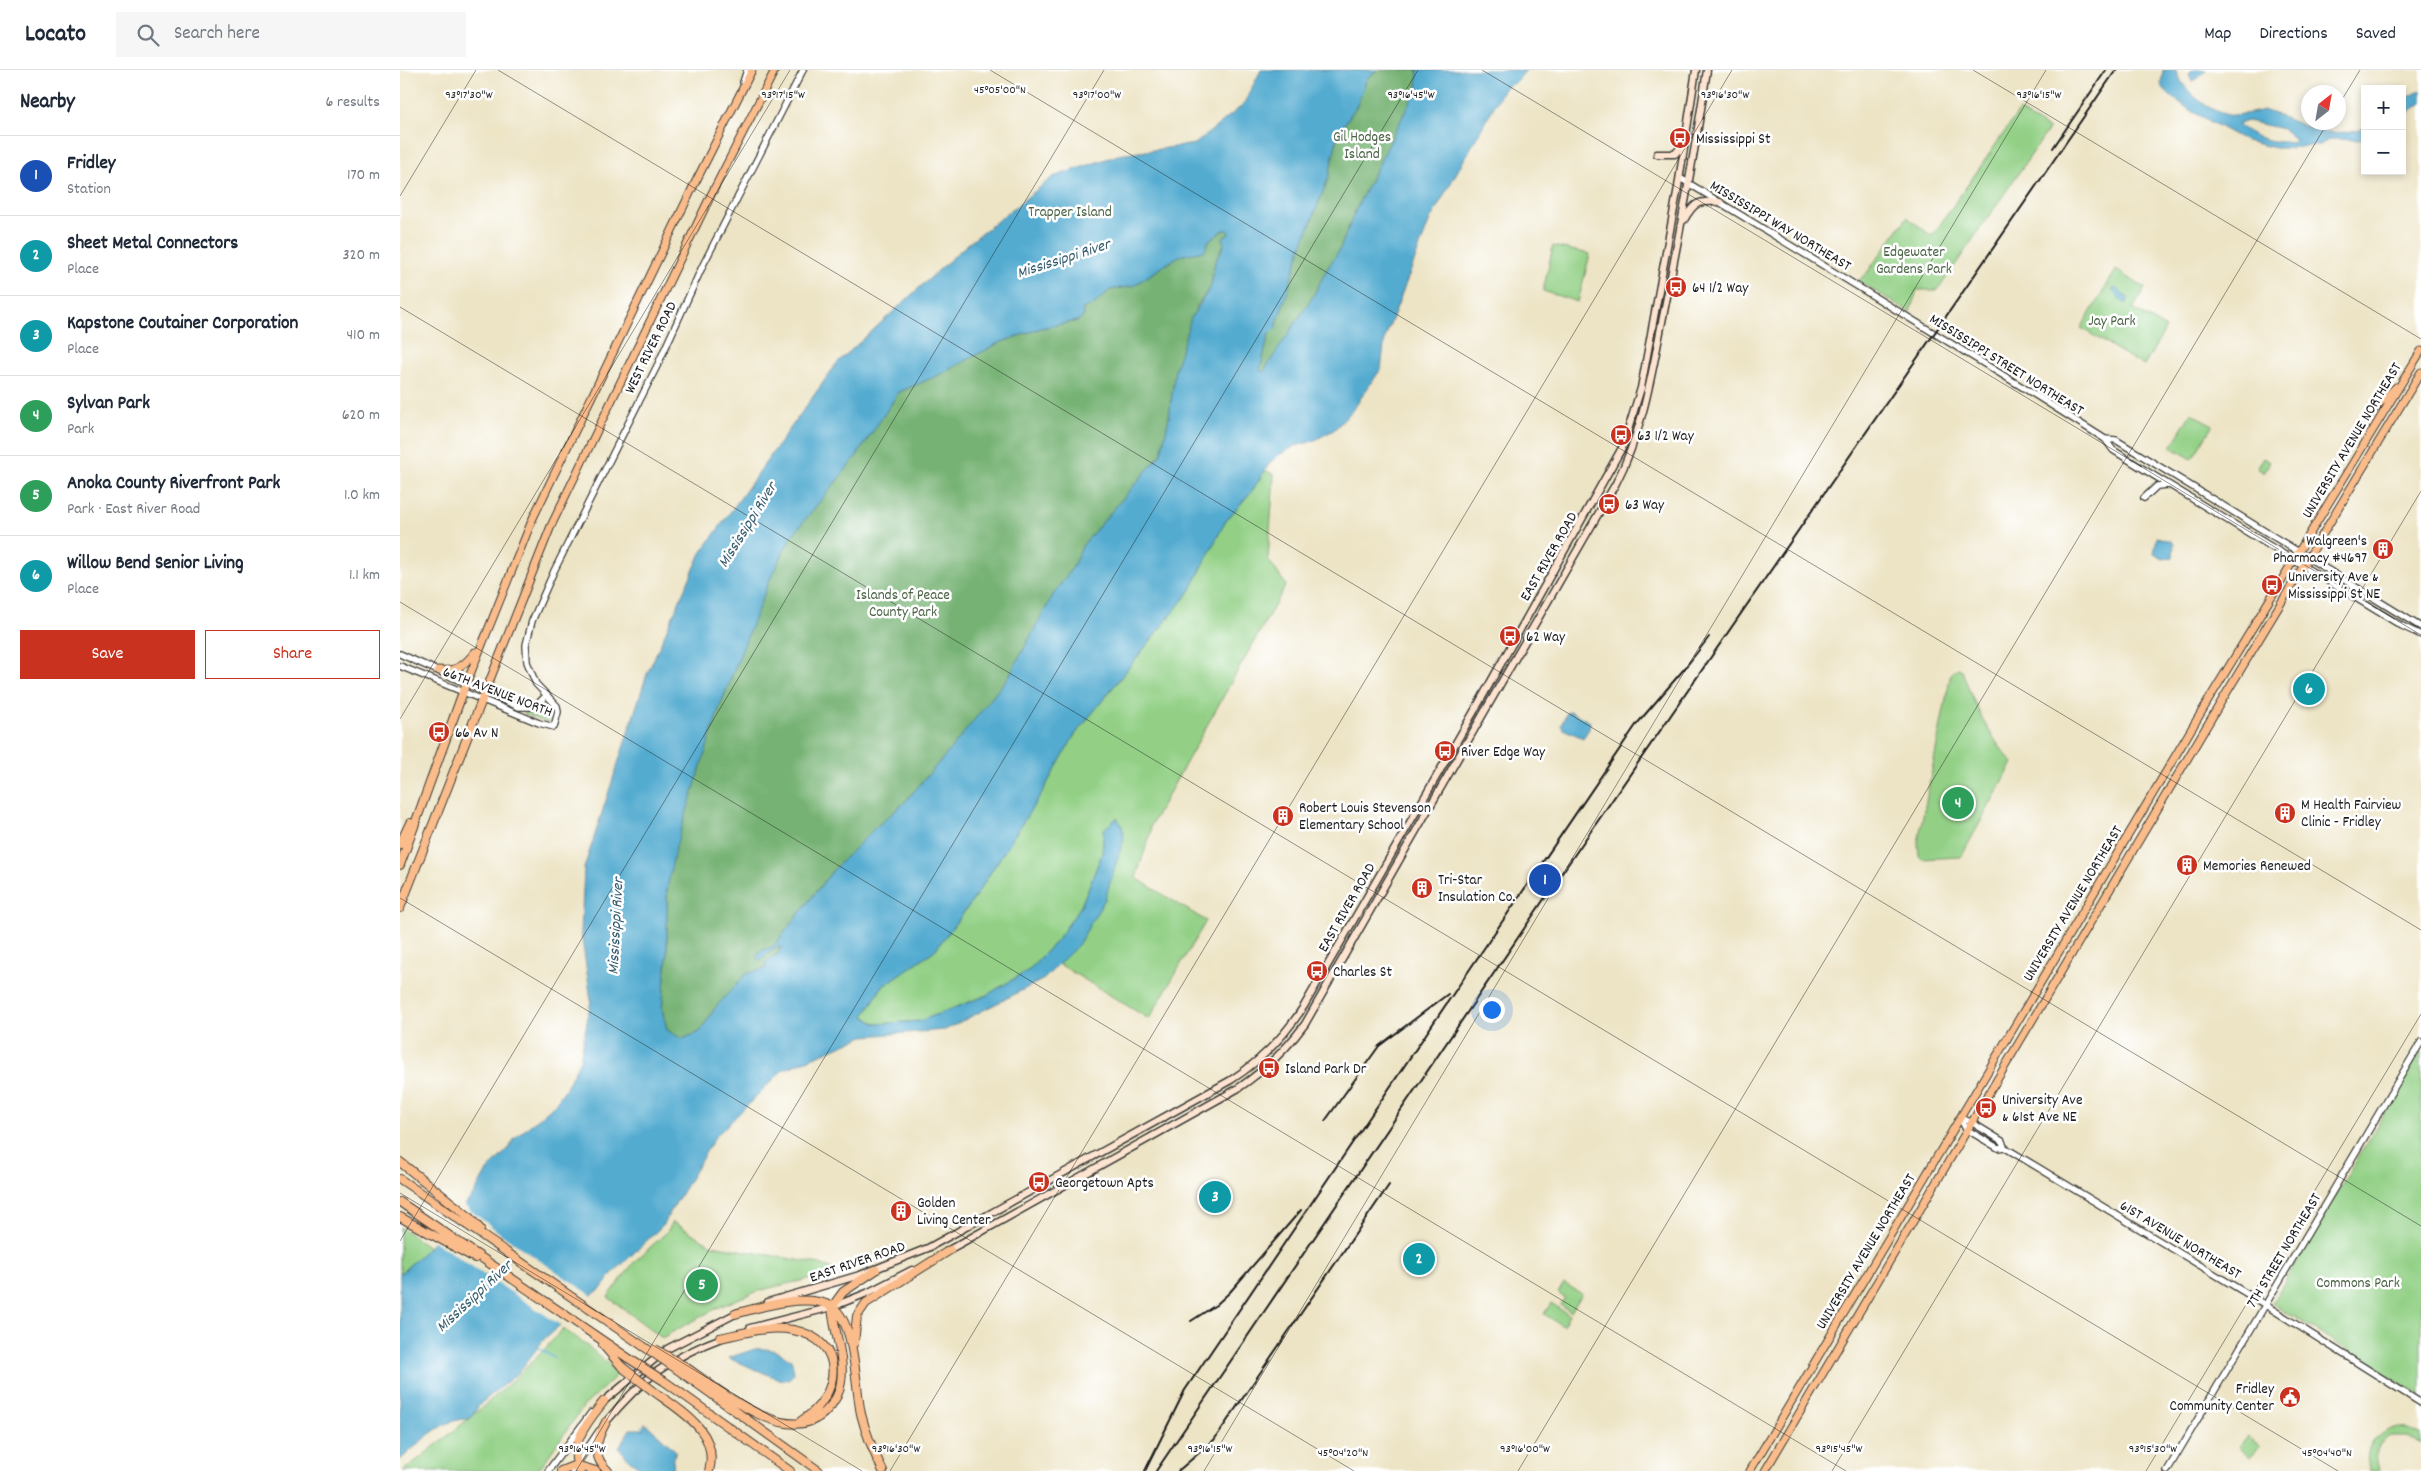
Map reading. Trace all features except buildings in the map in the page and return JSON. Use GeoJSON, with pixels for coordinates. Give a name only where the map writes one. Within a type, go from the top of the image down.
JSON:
{"type":"FeatureCollection","features":[{"type":"Feature","properties":{"kind":"highway"},"geometry":{"type":"LineString","coordinates":[[400,865],[463,692]]}},
{"type":"Feature","properties":{"kind":"highway"},"geometry":{"type":"LineString","coordinates":[[400,908],[482,700]]}},
{"type":"Feature","properties":{"kind":"highway"},"geometry":{"type":"LineString","coordinates":[[400,844],[432,776]]}},
{"type":"Feature","properties":{"kind":"highway"},"geometry":{"type":"LineString","coordinates":[[400,913],[411,880]]}},
{"type":"Feature","properties":{"kind":"highway"},"geometry":{"type":"LineString","coordinates":[[400,1162],[468,1216],[489,1239]]}},
{"type":"Feature","properties":{"kind":"highway"},"geometry":{"type":"LineString","coordinates":[[400,1179],[603,1319],[758,1413],[772,1420],[787,1423],[803,1423],[818,1418],[831,1405],[839,1390],[842,1370],[832,1307],[843,1292],[876,1270]]}},
{"type":"Feature","properties":{"kind":"highway"},"geometry":{"type":"LineString","coordinates":[[400,1202],[664,1381],[790,1471]]}},
{"type":"Feature","properties":{"kind":"highway"},"geometry":{"type":"LineString","coordinates":[[400,1217],[508,1275]]}},
{"type":"Feature","properties":{"kind":"highway"},"geometry":{"type":"LineString","coordinates":[[855,1378],[854,1330],[861,1309],[872,1299],[950,1250]]}},
{"type":"Feature","properties":{"kind":"highway"},"geometry":{"type":"LineString","coordinates":[[735,1314],[801,1301],[818,1301],[832,1307],[840,1315],[846,1326],[864,1424],[883,1471]]}},
{"type":"Feature","properties":{"kind":"highway"},"geometry":{"type":"LineString","coordinates":[[720,1338],[749,1332],[788,1329],[806,1334],[825,1349],[831,1360],[833,1372],[832,1384],[828,1395],[809,1415],[798,1422],[787,1423]]}},
{"type":"Feature","properties":{"kind":"highway"},"geometry":{"type":"LineString","coordinates":[[597,1337],[622,1366],[695,1423],[705,1434],[711,1455],[709,1471]]}},
{"type":"Feature","properties":{"kind":"highway"},"geometry":{"type":"LineString","coordinates":[[681,1368],[819,1471]]}},
{"type":"Feature","properties":{"kind":"highway"},"geometry":{"type":"LineString","coordinates":[[576,1469],[576,1446],[581,1433],[604,1401]]}},
{"type":"Feature","properties":{"kind":"highway"},"geometry":{"type":"LineString","coordinates":[[606,1422],[597,1441],[596,1450],[598,1460],[608,1471]]}},
{"type":"Feature","properties":{"kind":"highway"},"geometry":{"type":"LineString","coordinates":[[560,1471],[576,1469],[596,1471]]}},
{"type":"Feature","properties":{"kind":"main road"},"geometry":{"type":"LineString","coordinates":[[463,692],[533,518],[752,70]]}},
{"type":"Feature","properties":{"kind":"main road"},"geometry":{"type":"LineString","coordinates":[[482,700],[551,526],[738,141],[775,70]]}},
{"type":"Feature","properties":{"kind":"main road","name":"EAST RIVER ROAD"},"geometry":{"type":"LineString","coordinates":[[604,1401],[667,1349],[735,1314],[755,1306],[816,1290],[876,1270],[943,1240],[1231,1080],[1261,1058],[1286,1033],[1304,1006],[1623,446],[1641,388],[1680,178],[1696,70]]}},
{"type":"Feature","properties":{"kind":"main road","name":"EAST RIVER ROAD"},"geometry":{"type":"LineString","coordinates":[[606,1422],[638,1387],[668,1362],[720,1338],[750,1328],[832,1307],[873,1290],[950,1250],[1237,1089],[1282,1054],[1305,1024],[1624,468],[1639,429],[1649,391],[1689,184],[1706,70]]}},
{"type":"Feature","properties":{"kind":"main road"},"geometry":{"type":"LineString","coordinates":[[1657,154],[1676,154],[1686,139]]}},
{"type":"Feature","properties":{"kind":"main road"},"geometry":{"type":"LineString","coordinates":[[1681,226],[1692,206],[1700,202],[1720,202]]}},
{"type":"Feature","properties":{"kind":"main road","name":"UNIVERSITY AVENUE NORTHEAST"},"geometry":{"type":"LineString","coordinates":[[1750,1471],[2293,560],[2421,351]]}},
{"type":"Feature","properties":{"kind":"main road","name":"UNIVERSITY AVENUE NORTHEAST"},"geometry":{"type":"LineString","coordinates":[[1764,1471],[2302,566],[2421,372]]}},
{"type":"Feature","properties":{"kind":"main road"},"geometry":{"type":"LineString","coordinates":[[2369,414],[2405,378]]}},
{"type":"Feature","properties":{"kind":"main road"},"geometry":{"type":"LineString","coordinates":[[438,670],[448,671],[460,668],[480,646]]}},
{"type":"Feature","properties":{"kind":"street"},"geometry":{"type":"LineString","coordinates":[[738,96],[747,70]]}},
{"type":"Feature","properties":{"kind":"street","name":"WEST RIVER ROAD"},"geometry":{"type":"LineString","coordinates":[[527,638],[532,621],[554,571],[662,356],[700,270],[803,70]]}},
{"type":"Feature","properties":{"kind":"street","name":"MISSISSIPPI WAY NORTHEAST"},"geometry":{"type":"LineString","coordinates":[[1680,178],[1896,310]]}},
{"type":"Feature","properties":{"kind":"street","name":"MISSISSIPPI STREET NORTHEAST"},"geometry":{"type":"LineString","coordinates":[[1896,310],[2104,439],[2113,450],[2302,566],[2402,626],[2421,635]]}},
{"type":"Feature","properties":{"kind":"street","name":"MISSISSIPPI STREET NORTHEAST"},"geometry":{"type":"LineString","coordinates":[[2104,439],[2116,440],[2421,627]]}},
{"type":"Feature","properties":{"kind":"street"},"geometry":{"type":"LineString","coordinates":[[2144,498],[2157,486],[2170,485]]}},
{"type":"Feature","properties":{"kind":"street","name":"66TH AVENUE NORTH"},"geometry":{"type":"LineString","coordinates":[[400,666],[539,723],[554,727],[558,709],[536,684],[528,668],[527,638]]}},
{"type":"Feature","properties":{"kind":"street","name":"66TH AVENUE NORTH"},"geometry":{"type":"LineString","coordinates":[[400,654],[519,707],[534,707],[546,696]]}},
{"type":"Feature","properties":{"kind":"street","name":"7TH STREET NORTHEAST"},"geometry":{"type":"LineString","coordinates":[[2168,1471],[2421,1042]]}},
{"type":"Feature","properties":{"kind":"street"},"geometry":{"type":"LineString","coordinates":[[1960,1118],[1966,1129]]}},
{"type":"Feature","properties":{"kind":"street","name":"61ST AVENUE NORTHEAST"},"geometry":{"type":"LineString","coordinates":[[1960,1118],[1971,1122],[2002,1141],[2004,1146],[2266,1305],[2421,1403]]}},
{"type":"Feature","properties":{"kind":"street","name":"61ST AVENUE NORTHEAST"},"geometry":{"type":"LineString","coordinates":[[1966,1129],[1998,1148],[2004,1146]]}},
{"type":"Feature","properties":{"kind":"street","name":"EAST RIVER ROAD"},"geometry":{"type":"LineString","coordinates":[[548,1471],[582,1424],[604,1401]]}},
{"type":"Feature","properties":{"kind":"street"},"geometry":{"type":"LineString","coordinates":[[576,1469],[606,1422]]}},
{"type":"Feature","properties":{"kind":"green space","name":"Gil Hodges Island"},"geometry":{"type":"Polygon","coordinates":[[[1377,70],[1418,70],[1417,88],[1356,209],[1340,249],[1312,298],[1263,372],[1260,370],[1269,334],[1276,327],[1301,248],[1328,179],[1338,134],[1357,105],[1367,78],[1377,70]]]}},
{"type":"Feature","properties":{"kind":"green space","name":"Edgewater Gardens Park"},"geometry":{"type":"Polygon","coordinates":[[[2019,111],[2049,129],[1938,290],[1917,290],[1910,312],[1858,281],[1866,274],[1907,217],[1932,236],[2019,111]]]}},
{"type":"Feature","properties":{"kind":"green space","name":"Islands of Peace County Park"},"geometry":{"type":"Polygon","coordinates":[[[1224,230],[1228,230],[1229,234],[1215,262],[1211,286],[1197,306],[1175,370],[1169,417],[1161,454],[1083,545],[1072,568],[1053,595],[1009,676],[955,745],[903,804],[876,827],[833,870],[777,942],[772,947],[760,951],[770,954],[772,950],[779,946],[781,947],[778,954],[772,957],[767,968],[715,1008],[700,1032],[682,1039],[667,1030],[662,1009],[667,957],[667,890],[674,849],[720,706],[770,579],[791,537],[856,457],[899,392],[939,375],[999,343],[1041,328],[1077,321],[1081,309],[1093,305],[1110,290],[1133,286],[1179,256],[1204,251],[1209,240],[1224,230]]]}},
{"type":"Feature","properties":{"kind":"green space"},"geometry":{"type":"Polygon","coordinates":[[[1553,246],[1590,254],[1578,302],[1543,291],[1553,246]]]}},
{"type":"Feature","properties":{"kind":"green space","name":"Jay Park"},"geometry":{"type":"Polygon","coordinates":[[[2116,270],[2145,288],[2133,309],[2166,328],[2144,366],[2081,328],[2116,270]]]}},
{"type":"Feature","properties":{"kind":"green space"},"geometry":{"type":"Polygon","coordinates":[[[2191,413],[2213,425],[2192,459],[2171,447],[2191,413]]]}},
{"type":"Feature","properties":{"kind":"green space"},"geometry":{"type":"Polygon","coordinates":[[[2263,458],[2270,462],[2264,473],[2257,468],[2263,458]]]}},
{"type":"Feature","properties":{"kind":"green space"},"geometry":{"type":"Polygon","coordinates":[[[1265,470],[1274,475],[1268,559],[1286,585],[1150,827],[1151,831],[1136,878],[1206,921],[1149,1019],[1059,964],[1078,945],[1105,899],[1104,829],[1102,854],[1081,906],[1058,939],[1029,970],[985,996],[920,1021],[876,1024],[864,1016],[882,987],[935,950],[971,903],[1043,791],[1074,736],[1190,591],[1225,522],[1265,470]]]}},
{"type":"Feature","properties":{"kind":"green space"},"geometry":{"type":"Polygon","coordinates":[[[1958,668],[1962,670],[1977,707],[1989,730],[2013,763],[1961,857],[1922,859],[1919,856],[1918,842],[1951,673],[1958,668]]]}},
{"type":"Feature","properties":{"kind":"green space"},"geometry":{"type":"Polygon","coordinates":[[[547,704],[552,706],[554,712],[547,723],[524,714],[525,712],[536,710],[547,704]]]}},
{"type":"Feature","properties":{"kind":"green space","name":"Commons Park"},"geometry":{"type":"Polygon","coordinates":[[[2421,1051],[2421,1396],[2272,1303],[2421,1051]]]}},
{"type":"Feature","properties":{"kind":"green space"},"geometry":{"type":"Polygon","coordinates":[[[673,1222],[712,1245],[820,1264],[838,1271],[746,1295],[662,1338],[608,1297],[635,1261],[666,1233],[673,1222]]]}},
{"type":"Feature","properties":{"kind":"green space"},"geometry":{"type":"Polygon","coordinates":[[[400,1227],[429,1247],[400,1274],[400,1227]]]}},
{"type":"Feature","properties":{"kind":"green space"},"geometry":{"type":"Polygon","coordinates":[[[1564,1283],[1582,1294],[1571,1312],[1560,1305],[1565,1298],[1558,1293],[1564,1283]]]}},
{"type":"Feature","properties":{"kind":"green space"},"geometry":{"type":"Polygon","coordinates":[[[1551,1303],[1569,1315],[1563,1326],[1544,1314],[1551,1303]]]}},
{"type":"Feature","properties":{"kind":"green space"},"geometry":{"type":"Polygon","coordinates":[[[563,1329],[583,1342],[619,1373],[583,1407],[543,1464],[535,1471],[403,1471],[466,1421],[506,1386],[563,1329]]]}},
{"type":"Feature","properties":{"kind":"green space"},"geometry":{"type":"Polygon","coordinates":[[[2398,1427],[2407,1428],[2421,1434],[2421,1444],[2408,1436],[2390,1436],[2377,1451],[2376,1460],[2379,1471],[2370,1471],[2368,1463],[2369,1448],[2384,1432],[2398,1427]]]}},
{"type":"Feature","properties":{"kind":"green space"},"geometry":{"type":"Polygon","coordinates":[[[2248,1436],[2260,1447],[2250,1458],[2238,1446],[2248,1436]]]}},
{"type":"Feature","properties":{"kind":"water","name":"Mississippi River"},"geometry":{"type":"Polygon","coordinates":[[[1261,70],[1377,70],[1367,78],[1357,105],[1338,134],[1328,179],[1301,248],[1276,327],[1269,334],[1260,370],[1263,372],[1312,298],[1340,249],[1356,209],[1417,88],[1418,70],[1526,70],[1516,82],[1505,87],[1430,220],[1385,338],[1381,369],[1351,412],[1334,430],[1313,441],[1295,446],[1277,456],[1269,464],[1252,491],[1225,522],[1190,591],[1074,736],[1043,791],[971,903],[935,950],[882,987],[864,1016],[876,1024],[920,1021],[985,996],[1029,970],[1058,939],[1081,906],[1102,854],[1104,829],[1117,818],[1122,826],[1124,838],[1105,899],[1078,945],[1044,979],[945,1030],[864,1036],[783,1070],[715,1137],[662,1226],[612,1274],[602,1288],[576,1306],[572,1315],[545,1338],[519,1372],[480,1404],[470,1419],[450,1422],[432,1432],[400,1460],[400,1274],[429,1247],[474,1194],[486,1172],[509,1148],[515,1138],[554,1105],[566,1088],[580,1060],[591,1000],[581,932],[584,868],[647,674],[701,553],[837,363],[964,247],[1053,177],[1118,155],[1195,144],[1243,105],[1261,70]],[[1224,230],[1209,240],[1204,251],[1179,256],[1133,286],[1110,290],[1093,305],[1082,309],[1084,316],[1077,321],[1041,328],[999,343],[939,375],[899,392],[856,457],[791,537],[770,579],[720,706],[675,849],[667,890],[667,957],[662,1009],[667,1030],[682,1039],[700,1032],[715,1008],[746,974],[767,968],[765,963],[778,954],[781,947],[775,948],[759,960],[756,957],[760,951],[772,947],[777,942],[833,870],[876,827],[903,804],[955,744],[1009,676],[1053,595],[1072,568],[1083,545],[1161,454],[1169,417],[1175,370],[1191,318],[1211,286],[1215,262],[1224,246],[1223,237],[1229,234],[1228,230],[1224,230]]]}},
{"type":"Feature","properties":{"kind":"water"},"geometry":{"type":"Polygon","coordinates":[[[2163,70],[2176,70],[2190,92],[2205,104],[2221,113],[2235,115],[2263,110],[2301,125],[2301,130],[2337,133],[2361,128],[2361,140],[2330,139],[2320,145],[2288,148],[2275,148],[2246,141],[2191,111],[2166,92],[2161,84],[2163,70]],[[2247,121],[2238,125],[2264,139],[2294,143],[2296,140],[2283,129],[2247,121]]]}},
{"type":"Feature","properties":{"kind":"water"},"geometry":{"type":"Polygon","coordinates":[[[2192,70],[2206,70],[2201,76],[2192,81],[2189,74],[2192,70]]]}},
{"type":"Feature","properties":{"kind":"water"},"geometry":{"type":"Polygon","coordinates":[[[2421,90],[2421,103],[2406,114],[2406,99],[2421,90]]]}},
{"type":"Feature","properties":{"kind":"water"},"geometry":{"type":"Polygon","coordinates":[[[2116,288],[2128,298],[2127,303],[2124,303],[2112,290],[2116,288]]]}},
{"type":"Feature","properties":{"kind":"water"},"geometry":{"type":"Polygon","coordinates":[[[2157,537],[2171,541],[2174,544],[2173,557],[2163,559],[2154,554],[2157,537]]]}},
{"type":"Feature","properties":{"kind":"water"},"geometry":{"type":"Polygon","coordinates":[[[1570,711],[1590,722],[1589,729],[1583,738],[1563,729],[1561,725],[1567,712],[1569,713],[1570,711]]]}},
{"type":"Feature","properties":{"kind":"water"},"geometry":{"type":"Polygon","coordinates":[[[755,1349],[770,1350],[783,1355],[792,1361],[794,1373],[789,1379],[781,1380],[728,1358],[755,1349]]]}},
{"type":"Feature","properties":{"kind":"water"},"geometry":{"type":"Polygon","coordinates":[[[645,1423],[676,1452],[673,1461],[674,1471],[656,1471],[642,1468],[631,1461],[619,1447],[630,1429],[644,1429],[645,1423]]]}},
{"type":"Feature","properties":{"kind":"pier"},"geometry":{"type":"Polygon","coordinates":[[[462,1204],[505,1237],[594,1297],[578,1308],[574,1317],[562,1326],[432,1240],[462,1204]]]}},
{"type":"Feature","properties":{"kind":"waterway"},"geometry":{"type":"LineString","coordinates":[[539,1348],[554,1358]]}},
{"type":"Feature","properties":{"kind":"railway"},"geometry":{"type":"LineString","coordinates":[[2053,148],[2106,70]]}},
{"type":"Feature","properties":{"kind":"railway"},"geometry":{"type":"LineString","coordinates":[[1156,1471],[1553,886],[2116,70]]}},
{"type":"Feature","properties":{"kind":"railway"},"geometry":{"type":"LineString","coordinates":[[1145,1471],[1185,1390],[1636,725],[1709,637]]}},
{"type":"Feature","properties":{"kind":"railway"},"geometry":{"type":"LineString","coordinates":[[1325,1121],[1379,1046],[1448,994]]}},
{"type":"Feature","properties":{"kind":"railway"},"geometry":{"type":"LineString","coordinates":[[1178,1471],[1214,1440],[1389,1185]]}},
{"type":"Feature","properties":{"kind":"railway"},"geometry":{"type":"LineString","coordinates":[[1191,1321],[1216,1305],[1230,1292],[1301,1210]]}},
{"type":"Feature","properties":{"kind":"place","name":"Mississippi St"},"geometry":{"type":"Point","coordinates":[1680,138]}},
{"type":"Feature","properties":{"kind":"place","name":"64 1/2 Way"},"geometry":{"type":"Point","coordinates":[1676,287]}},
{"type":"Feature","properties":{"kind":"place","name":"63 1/2 Way"},"geometry":{"type":"Point","coordinates":[1621,435]}},
{"type":"Feature","properties":{"kind":"place","name":"63 Way"},"geometry":{"type":"Point","coordinates":[1609,504]}},
{"type":"Feature","properties":{"kind":"place","name":"Walgreen's Pharmacy #4697"},"geometry":{"type":"Point","coordinates":[2383,549]}},
{"type":"Feature","properties":{"kind":"place","name":"University Ave & Mississippi St NE"},"geometry":{"type":"Point","coordinates":[2272,585]}},
{"type":"Feature","properties":{"kind":"place","name":"62 Way"},"geometry":{"type":"Point","coordinates":[1510,636]}},
{"type":"Feature","properties":{"kind":"place","name":"Willow Bend Senior Living"},"geometry":{"type":"Point","coordinates":[2309,689]}},
{"type":"Feature","properties":{"kind":"place","name":"66 Av N"},"geometry":{"type":"Point","coordinates":[439,732]}},
{"type":"Feature","properties":{"kind":"place","name":"River Edge Way"},"geometry":{"type":"Point","coordinates":[1445,751]}},
{"type":"Feature","properties":{"kind":"place","name":"Sylvan Park"},"geometry":{"type":"Point","coordinates":[1958,803]}},
{"type":"Feature","properties":{"kind":"place","name":"M Health Fairview Clinic - Fridley"},"geometry":{"type":"Point","coordinates":[2285,813]}},
{"type":"Feature","properties":{"kind":"place","name":"Robert Louis Stevenson Elementary School"},"geometry":{"type":"Point","coordinates":[1283,816]}},
{"type":"Feature","properties":{"kind":"place","name":"Memories Renewed"},"geometry":{"type":"Point","coordinates":[2187,865]}},
{"type":"Feature","properties":{"kind":"place","name":"Fridley"},"geometry":{"type":"Point","coordinates":[1545,880]}},
{"type":"Feature","properties":{"kind":"place","name":"Tri-Star Insulation Co."},"geometry":{"type":"Point","coordinates":[1422,888]}},
{"type":"Feature","properties":{"kind":"place","name":"Charles St"},"geometry":{"type":"Point","coordinates":[1317,971]}},
{"type":"Feature","properties":{"kind":"place","name":"Island Park Dr"},"geometry":{"type":"Point","coordinates":[1269,1068]}},
{"type":"Feature","properties":{"kind":"place","name":"University Ave & 61st Ave NE"},"geometry":{"type":"Point","coordinates":[1986,1108]}},
{"type":"Feature","properties":{"kind":"place","name":"Georgetown Apts"},"geometry":{"type":"Point","coordinates":[1039,1182]}},
{"type":"Feature","properties":{"kind":"place","name":"Kapstone Coutainer Corporation"},"geometry":{"type":"Point","coordinates":[1215,1197]}},
{"type":"Feature","properties":{"kind":"place","name":"Golden Living Center"},"geometry":{"type":"Point","coordinates":[901,1211]}},
{"type":"Feature","properties":{"kind":"place","name":"Sheet Metal Connectors"},"geometry":{"type":"Point","coordinates":[1419,1259]}},
{"type":"Feature","properties":{"kind":"place","name":"Anoka County Riverfront Park"},"geometry":{"type":"Point","coordinates":[702,1285]}},
{"type":"Feature","properties":{"kind":"place","name":"Fridley Community Center"},"geometry":{"type":"Point","coordinates":[2290,1397]}},
{"type":"Feature","properties":{"kind":"park label","name":"Trapper Island"},"geometry":{"type":"Point","coordinates":[1070,211]}}]}
